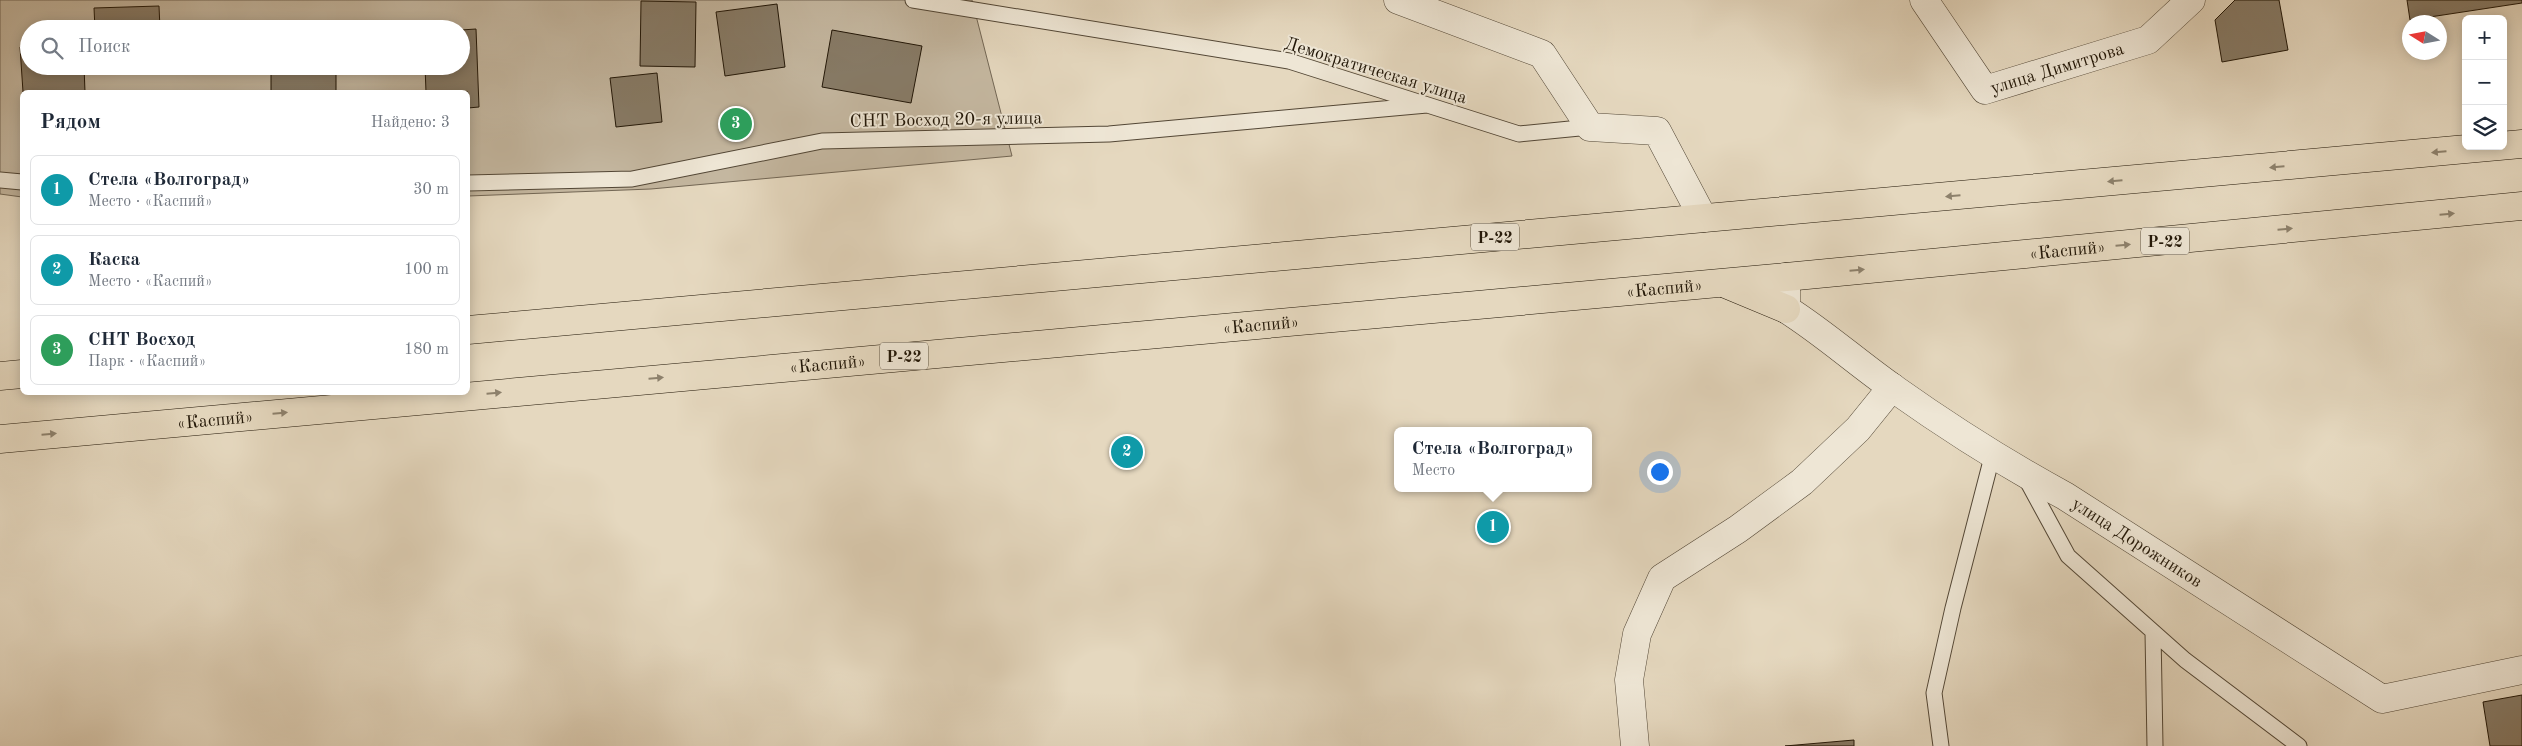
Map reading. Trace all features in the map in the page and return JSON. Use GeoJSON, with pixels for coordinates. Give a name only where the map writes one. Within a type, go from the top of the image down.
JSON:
{"type":"FeatureCollection","features":[{"type":"Feature","properties":{"kind":"highway","name":"Р-22"},"geometry":{"type":"LineString","coordinates":[[470,330],[2522,144]]}},
{"type":"Feature","properties":{"kind":"highway","name":"«Каспий»"},"geometry":{"type":"LineString","coordinates":[[0,439],[1722,283],[2522,206]]}},
{"type":"Feature","properties":{"kind":"highway"},"geometry":{"type":"LineString","coordinates":[[1722,283],[1786,309]]}},
{"type":"Feature","properties":{"kind":"highway"},"geometry":{"type":"LineString","coordinates":[[0,376],[20,374]]}},
{"type":"Feature","properties":{"kind":"street"},"geometry":{"type":"LineString","coordinates":[[1398,0],[1542,54],[1590,127],[1657,131],[1704,218]]}},
{"type":"Feature","properties":{"kind":"street","name":"улица Димитрова"},"geometry":{"type":"LineString","coordinates":[[1924,0],[1985,90],[2148,40],[2191,0]]}},
{"type":"Feature","properties":{"kind":"street"},"geometry":{"type":"LineString","coordinates":[[1786,277],[1786,309]]}},
{"type":"Feature","properties":{"kind":"street","name":"улица Дорожников"},"geometry":{"type":"LineString","coordinates":[[1786,309],[1842,346],[1892,387],[2024,474],[2065,496],[2382,700],[2522,670]]}},
{"type":"Feature","properties":{"kind":"street"},"geometry":{"type":"LineString","coordinates":[[1635,746],[1630,680],[1637,634],[1662,578],[1738,529],[1802,482],[1858,429],[1892,387]]}},
{"type":"Feature","properties":{"kind":"lane","name":"Демократическая улица"},"geometry":{"type":"LineString","coordinates":[[913,0],[1289,61],[1519,134],[1590,127]]}},
{"type":"Feature","properties":{"kind":"lane","name":"СНТ Восход 20-я улица"},"geometry":{"type":"LineString","coordinates":[[470,183],[632,179],[822,141],[1109,134],[1427,105]]}},
{"type":"Feature","properties":{"kind":"lane"},"geometry":{"type":"LineString","coordinates":[[0,180],[20,182]]}},
{"type":"Feature","properties":{"kind":"lane"},"geometry":{"type":"LineString","coordinates":[[1941,746],[1934,693],[1953,608],[1993,453]]}},
{"type":"Feature","properties":{"kind":"lane"},"geometry":{"type":"LineString","coordinates":[[2024,474],[2068,556],[2185,660],[2299,746]]}},
{"type":"Feature","properties":{"kind":"lane"},"geometry":{"type":"LineString","coordinates":[[2153,632],[2155,746]]}},
{"type":"Feature","properties":{"kind":"shaded area"},"geometry":{"type":"Polygon","coordinates":[[[0,0],[972,0],[1012,156],[651,189],[470,196],[470,90],[20,90],[20,197],[0,194],[0,0]]]}},
{"type":"Feature","properties":{"kind":"building"},"geometry":{"type":"Polygon","coordinates":[[[2235,0],[2279,0],[2288,50],[2222,62],[2215,20],[2235,0]]]}},
{"type":"Feature","properties":{"kind":"building"},"geometry":{"type":"Polygon","coordinates":[[[2407,0],[2522,0],[2522,3],[2443,15],[2409,15],[2407,0]]]}},
{"type":"Feature","properties":{"kind":"building"},"geometry":{"type":"Polygon","coordinates":[[[641,1],[696,2],[695,67],[640,66],[641,1]]]}},
{"type":"Feature","properties":{"kind":"building"},"geometry":{"type":"Polygon","coordinates":[[[777,4],[785,67],[725,76],[716,12],[777,4]]]}},
{"type":"Feature","properties":{"kind":"building"},"geometry":{"type":"Polygon","coordinates":[[[159,6],[160,20],[95,20],[94,8],[159,6]]]}},
{"type":"Feature","properties":{"kind":"building"},"geometry":{"type":"Polygon","coordinates":[[[470,29],[476,29],[479,107],[470,108],[470,90],[426,90],[425,75],[470,75],[470,29]]]}},
{"type":"Feature","properties":{"kind":"building"},"geometry":{"type":"Polygon","coordinates":[[[832,30],[922,46],[911,103],[822,87],[832,30]]]}},
{"type":"Feature","properties":{"kind":"building"},"geometry":{"type":"Polygon","coordinates":[[[657,73],[662,122],[616,127],[610,78],[657,73]]]}},
{"type":"Feature","properties":{"kind":"building"},"geometry":{"type":"Polygon","coordinates":[[[22,75],[84,75],[85,90],[23,90],[22,75]]]}},
{"type":"Feature","properties":{"kind":"building"},"geometry":{"type":"Polygon","coordinates":[[[271,75],[336,75],[336,90],[271,90],[271,75]]]}},
{"type":"Feature","properties":{"kind":"building"},"geometry":{"type":"Polygon","coordinates":[[[2522,695],[2522,746],[2490,746],[2483,702],[2522,695]]]}},
{"type":"Feature","properties":{"kind":"building"},"geometry":{"type":"Polygon","coordinates":[[[1854,740],[1854,746],[1785,746],[1854,740]]]}},
{"type":"Feature","properties":{"kind":"place","name":"СНТ Восход"},"geometry":{"type":"Point","coordinates":[736,124]}},
{"type":"Feature","properties":{"kind":"place","name":"Каска"},"geometry":{"type":"Point","coordinates":[1127,452]}},
{"type":"Feature","properties":{"kind":"place","name":"Стела «Волгоград»"},"geometry":{"type":"Point","coordinates":[1493,527]}}]}
